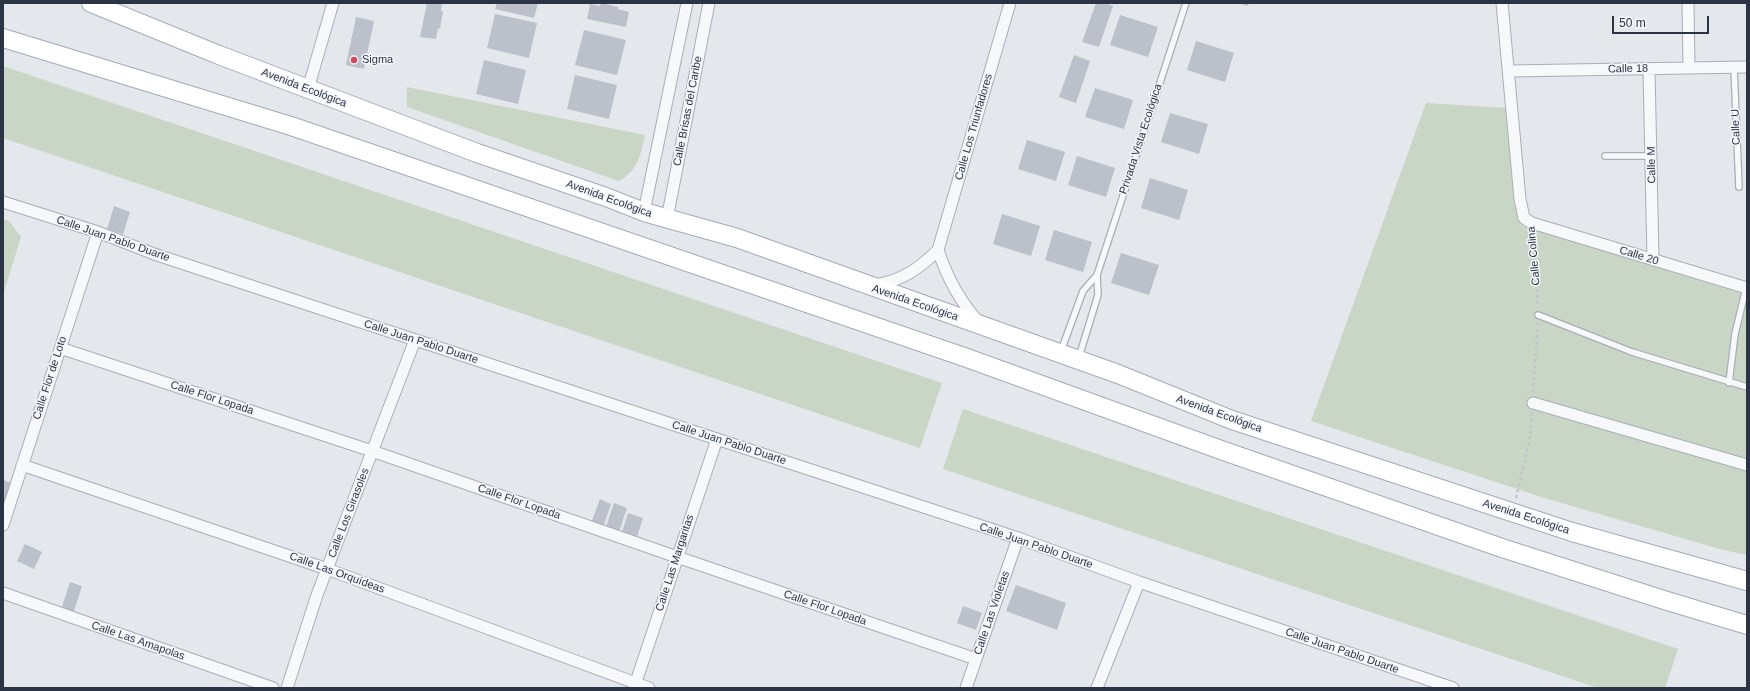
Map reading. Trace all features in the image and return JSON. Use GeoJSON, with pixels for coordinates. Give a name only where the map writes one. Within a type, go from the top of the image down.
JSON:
{"type":"FeatureCollection","features":[{"type":"Feature","properties":{"kind":"main road","name":"Avenida Ecológica"},"geometry":{"type":"LineString","coordinates":[[91,3],[219,55],[477,153],[606,197],[644,212],[737,238],[1078,360],[1232,420],[1572,532],[1747,581]]}},
{"type":"Feature","properties":{"kind":"main road"},"geometry":{"type":"LineString","coordinates":[[3,38],[291,126],[960,355],[1221,450],[1502,548],[1747,625]]}},
{"type":"Feature","properties":{"kind":"street"},"geometry":{"type":"LineString","coordinates":[[308,89],[333,3]]}},
{"type":"Feature","properties":{"kind":"street","name":"Calle Brisas del Caribe"},"geometry":{"type":"LineString","coordinates":[[644,212],[686,3]]}},
{"type":"Feature","properties":{"kind":"street","name":"Calle Brisas del Caribe"},"geometry":{"type":"LineString","coordinates":[[667,219],[709,3]]}},
{"type":"Feature","properties":{"kind":"street","name":"Calle Los Triunfadores"},"geometry":{"type":"LineString","coordinates":[[869,286],[889,283],[907,276],[923,265],[938,250],[1010,3]]}},
{"type":"Feature","properties":{"kind":"street","name":"Calle Colina"},"geometry":{"type":"LineString","coordinates":[[1502,3],[1510,71],[1520,199],[1524,218],[1532,222]]}},
{"type":"Feature","properties":{"kind":"street"},"geometry":{"type":"LineString","coordinates":[[1688,3],[1689,67]]}},
{"type":"Feature","properties":{"kind":"street","name":"Calle 18"},"geometry":{"type":"LineString","coordinates":[[1510,71],[1747,67]]}},
{"type":"Feature","properties":{"kind":"street","name":"Calle M"},"geometry":{"type":"LineString","coordinates":[[1649,69],[1653,260]]}},
{"type":"Feature","properties":{"kind":"street","name":"Calle Juan Pablo Duarte"},"geometry":{"type":"LineString","coordinates":[[3,202],[98,232],[154,254],[1018,538],[1139,582],[1453,688]]}},
{"type":"Feature","properties":{"kind":"street","name":"Calle 20"},"geometry":{"type":"LineString","coordinates":[[1532,222],[1746,288]]}},
{"type":"Feature","properties":{"kind":"street","name":"Calle Flor de Loto"},"geometry":{"type":"LineString","coordinates":[[3,525],[98,232]]}},
{"type":"Feature","properties":{"kind":"street"},"geometry":{"type":"LineString","coordinates":[[938,250],[946,272],[956,292],[968,310],[983,326]]}},
{"type":"Feature","properties":{"kind":"street","name":"Calle Los Girasoles"},"geometry":{"type":"LineString","coordinates":[[287,688],[327,569],[415,340]]}},
{"type":"Feature","properties":{"kind":"street","name":"Calle Flor Lopada"},"geometry":{"type":"LineString","coordinates":[[60,348],[372,451],[677,558],[976,659]]}},
{"type":"Feature","properties":{"kind":"street"},"geometry":{"type":"LineString","coordinates":[[1533,403],[1747,465]]}},
{"type":"Feature","properties":{"kind":"street","name":"Calle Las Margaritas"},"geometry":{"type":"LineString","coordinates":[[635,686],[717,439]]}},
{"type":"Feature","properties":{"kind":"street","name":"Calle Las Orquídeas"},"geometry":{"type":"LineString","coordinates":[[22,465],[327,569],[635,686],[649,688]]}},
{"type":"Feature","properties":{"kind":"street","name":"Calle Las Violetas"},"geometry":{"type":"LineString","coordinates":[[966,688],[1018,538]]}},
{"type":"Feature","properties":{"kind":"street"},"geometry":{"type":"LineString","coordinates":[[1097,688],[1139,582]]}},
{"type":"Feature","properties":{"kind":"street","name":"Calle Las Amapolas"},"geometry":{"type":"LineString","coordinates":[[3,593],[273,688]]}},
{"type":"Feature","properties":{"kind":"lane","name":"Privada Vista Ecológica"},"geometry":{"type":"LineString","coordinates":[[1078,360],[1098,295],[1097,275],[1186,3]]}},
{"type":"Feature","properties":{"kind":"lane","name":"Calle U"},"geometry":{"type":"LineString","coordinates":[[1734,68],[1739,187]]}},
{"type":"Feature","properties":{"kind":"lane"},"geometry":{"type":"LineString","coordinates":[[1605,156],[1652,156]]}},
{"type":"Feature","properties":{"kind":"lane","name":"Privada Vista Ecológica"},"geometry":{"type":"LineString","coordinates":[[1060,354],[1083,290],[1097,275]]}},
{"type":"Feature","properties":{"kind":"lane"},"geometry":{"type":"LineString","coordinates":[[1729,383],[1735,334],[1746,288]]}},
{"type":"Feature","properties":{"kind":"lane"},"geometry":{"type":"LineString","coordinates":[[1538,315],[1632,352],[1729,383],[1747,387]]}},
{"type":"Feature","properties":{"kind":"path","name":"Calle Colina"},"geometry":{"type":"LineString","coordinates":[[1513,512],[1530,437],[1533,403],[1538,315],[1532,222]]}},
{"type":"Feature","properties":{"kind":"green space"},"geometry":{"type":"Polygon","coordinates":[[[3,66],[942,383],[920,448],[3,138],[3,66]]]}},
{"type":"Feature","properties":{"kind":"green space"},"geometry":{"type":"Polygon","coordinates":[[[407,87],[645,135],[640,156],[631,172],[619,181],[407,107],[407,87]]]}},
{"type":"Feature","properties":{"kind":"green space"},"geometry":{"type":"Polygon","coordinates":[[[1426,103],[1507,108],[1517,210],[1523,226],[1747,295],[1747,555],[1723,550],[1541,497],[1311,421],[1426,103]]]}},
{"type":"Feature","properties":{"kind":"green space"},"geometry":{"type":"Polygon","coordinates":[[[3,219],[9,221],[21,237],[3,295],[3,219]]]}},
{"type":"Feature","properties":{"kind":"green space"},"geometry":{"type":"Polygon","coordinates":[[[963,409],[1678,649],[1665,688],[1598,688],[943,469],[963,409]]]}},
{"type":"Feature","properties":{"kind":"building"},"geometry":{"type":"Polygon","coordinates":[[[427,3],[442,3],[441,11],[443,11],[440,29],[438,28],[436,39],[420,37],[427,3]]]}},
{"type":"Feature","properties":{"kind":"building"},"geometry":{"type":"Polygon","coordinates":[[[497,3],[538,3],[534,18],[495,9],[497,3]]]}},
{"type":"Feature","properties":{"kind":"building"},"geometry":{"type":"Polygon","coordinates":[[[601,3],[618,7],[618,9],[629,12],[626,27],[587,19],[590,4],[600,6],[601,3]]]}},
{"type":"Feature","properties":{"kind":"building"},"geometry":{"type":"Polygon","coordinates":[[[1096,3],[1105,3],[1113,6],[1099,47],[1082,42],[1096,3]]]}},
{"type":"Feature","properties":{"kind":"building"},"geometry":{"type":"Polygon","coordinates":[[[1239,3],[1249,3],[1248,6],[1239,3]]]}},
{"type":"Feature","properties":{"kind":"building"},"geometry":{"type":"Polygon","coordinates":[[[495,14],[537,23],[529,58],[487,48],[495,14]]]}},
{"type":"Feature","properties":{"kind":"building"},"geometry":{"type":"Polygon","coordinates":[[[1120,15],[1158,27],[1148,57],[1110,45],[1120,15]]]}},
{"type":"Feature","properties":{"kind":"building"},"geometry":{"type":"Polygon","coordinates":[[[356,17],[374,21],[364,69],[346,65],[356,17]]]}},
{"type":"Feature","properties":{"kind":"building"},"geometry":{"type":"Polygon","coordinates":[[[584,30],[626,40],[617,75],[575,65],[584,30]]]}},
{"type":"Feature","properties":{"kind":"building"},"geometry":{"type":"Polygon","coordinates":[[[1196,41],[1234,53],[1225,82],[1187,70],[1196,41]]]}},
{"type":"Feature","properties":{"kind":"building"},"geometry":{"type":"Polygon","coordinates":[[[1074,55],[1090,61],[1076,103],[1059,97],[1074,55]]]}},
{"type":"Feature","properties":{"kind":"building"},"geometry":{"type":"Polygon","coordinates":[[[484,60],[526,70],[518,104],[476,94],[484,60]]]}},
{"type":"Feature","properties":{"kind":"building"},"geometry":{"type":"Polygon","coordinates":[[[575,75],[617,85],[609,119],[567,109],[575,75]]]}},
{"type":"Feature","properties":{"kind":"building"},"geometry":{"type":"Polygon","coordinates":[[[1095,88],[1133,100],[1124,129],[1085,117],[1095,88]]]}},
{"type":"Feature","properties":{"kind":"building"},"geometry":{"type":"Polygon","coordinates":[[[1170,113],[1208,124],[1199,154],[1161,142],[1170,113]]]}},
{"type":"Feature","properties":{"kind":"building"},"geometry":{"type":"Polygon","coordinates":[[[1027,140],[1065,152],[1056,181],[1018,169],[1027,140]]]}},
{"type":"Feature","properties":{"kind":"building"},"geometry":{"type":"Polygon","coordinates":[[[1077,156],[1115,168],[1106,197],[1068,185],[1077,156]]]}},
{"type":"Feature","properties":{"kind":"building"},"geometry":{"type":"Polygon","coordinates":[[[1150,178],[1188,190],[1179,220],[1141,208],[1150,178]]]}},
{"type":"Feature","properties":{"kind":"building"},"geometry":{"type":"Polygon","coordinates":[[[114,206],[130,212],[123,234],[107,229],[114,206]]]}},
{"type":"Feature","properties":{"kind":"building"},"geometry":{"type":"Polygon","coordinates":[[[1002,214],[1040,226],[1031,256],[993,244],[1002,214]]]}},
{"type":"Feature","properties":{"kind":"building"},"geometry":{"type":"Polygon","coordinates":[[[1054,230],[1092,242],[1083,272],[1045,260],[1054,230]]]}},
{"type":"Feature","properties":{"kind":"building"},"geometry":{"type":"Polygon","coordinates":[[[1121,253],[1159,265],[1149,295],[1111,283],[1121,253]]]}},
{"type":"Feature","properties":{"kind":"building"},"geometry":{"type":"Polygon","coordinates":[[[3,480],[14,484],[7,504],[3,503],[3,480]]]}},
{"type":"Feature","properties":{"kind":"building"},"geometry":{"type":"Polygon","coordinates":[[[600,499],[611,504],[602,530],[590,526],[600,499]]]}},
{"type":"Feature","properties":{"kind":"building"},"geometry":{"type":"Polygon","coordinates":[[[614,503],[627,508],[618,535],[605,530],[614,503]]]}},
{"type":"Feature","properties":{"kind":"building"},"geometry":{"type":"Polygon","coordinates":[[[628,513],[643,518],[636,540],[621,535],[628,513]]]}},
{"type":"Feature","properties":{"kind":"building"},"geometry":{"type":"Polygon","coordinates":[[[25,544],[42,552],[34,569],[17,561],[25,544]]]}},
{"type":"Feature","properties":{"kind":"building"},"geometry":{"type":"Polygon","coordinates":[[[70,582],[82,586],[73,614],[61,610],[70,582]]]}},
{"type":"Feature","properties":{"kind":"building"},"geometry":{"type":"Polygon","coordinates":[[[1016,585],[1066,603],[1057,630],[1006,611],[1016,585]]]}},
{"type":"Feature","properties":{"kind":"building"},"geometry":{"type":"Polygon","coordinates":[[[963,606],[982,613],[976,630],[957,623],[963,606]]]}},
{"type":"Feature","properties":{"kind":"place","name":"Sigma"},"geometry":{"type":"Point","coordinates":[354,60]}}]}
